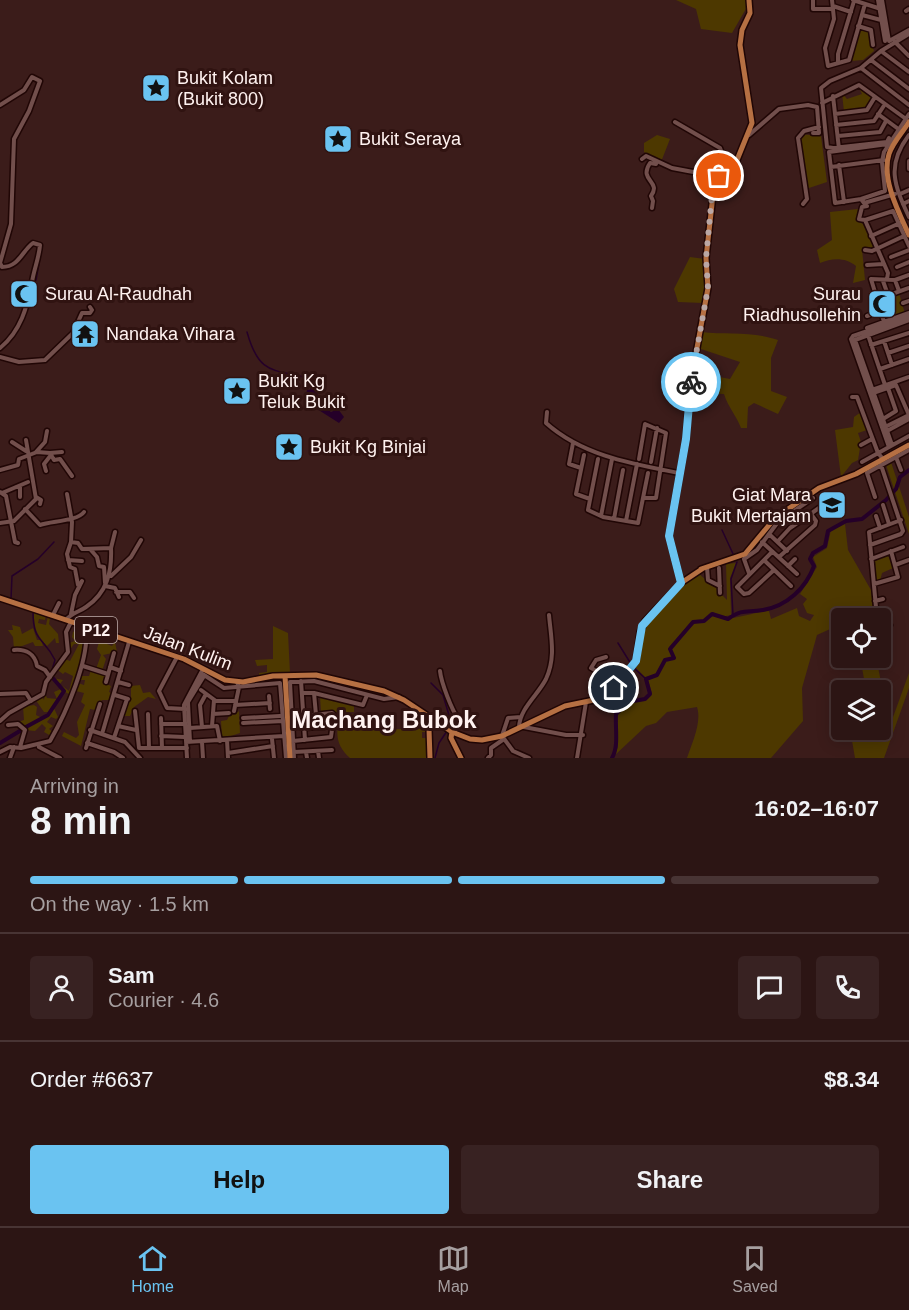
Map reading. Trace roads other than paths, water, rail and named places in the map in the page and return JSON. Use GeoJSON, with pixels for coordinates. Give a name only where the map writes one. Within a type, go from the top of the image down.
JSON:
{"type":"FeatureCollection","features":[{"type":"Feature","properties":{"kind":"main road"},"geometry":{"type":"LineString","coordinates":[[681,579],[669,536],[686,439],[690,386],[708,288],[706,258],[712,195],[722,177],[735,165],[749,135],[752,118],[740,45],[742,30],[750,13],[749,0]]}},
{"type":"Feature","properties":{"kind":"main road"},"geometry":{"type":"LineString","coordinates":[[895,194],[890,159],[906,138],[907,121]]}},
{"type":"Feature","properties":{"kind":"main road"},"geometry":{"type":"LineString","coordinates":[[907,121],[888,157],[889,174],[907,235]]}},
{"type":"Feature","properties":{"kind":"main road"},"geometry":{"type":"LineString","coordinates":[[904,221],[909,230]]}},
{"type":"Feature","properties":{"kind":"main road"},"geometry":{"type":"LineString","coordinates":[[842,479],[909,444]]}},
{"type":"Feature","properties":{"kind":"main road"},"geometry":{"type":"LineString","coordinates":[[842,479],[866,471],[881,459],[895,455],[909,444]]}},
{"type":"Feature","properties":{"kind":"main road","name":"Jalan Kulim"},"geometry":{"type":"LineString","coordinates":[[0,598],[177,656],[203,672],[239,684],[264,678],[285,681],[326,676],[399,697],[450,731],[474,740],[503,737],[520,726],[565,706],[603,697],[619,683],[636,661],[642,626],[681,579],[704,568],[738,558],[761,541],[776,518],[819,488],[842,479]]}},
{"type":"Feature","properties":{"kind":"main road"},"geometry":{"type":"LineString","coordinates":[[285,681],[285,709],[291,756]]}},
{"type":"Feature","properties":{"kind":"main road"},"geometry":{"type":"LineString","coordinates":[[430,758],[429,729],[434,720]]}},
{"type":"Feature","properties":{"kind":"main road"},"geometry":{"type":"LineString","coordinates":[[450,731],[461,758]]}},
{"type":"Feature","properties":{"kind":"street"},"geometry":{"type":"LineString","coordinates":[[814,0],[814,9],[833,7],[851,12]]}},
{"type":"Feature","properties":{"kind":"street"},"geometry":{"type":"LineString","coordinates":[[832,0],[834,19],[825,47],[826,65],[849,60],[865,4]]}},
{"type":"Feature","properties":{"kind":"street"},"geometry":{"type":"LineString","coordinates":[[838,62],[838,54],[853,0],[880,8]]}},
{"type":"Feature","properties":{"kind":"street"},"geometry":{"type":"LineString","coordinates":[[880,0],[885,41]]}},
{"type":"Feature","properties":{"kind":"street"},"geometry":{"type":"LineString","coordinates":[[862,15],[882,20]]}},
{"type":"Feature","properties":{"kind":"street"},"geometry":{"type":"LineString","coordinates":[[882,20],[890,41],[909,34]]}},
{"type":"Feature","properties":{"kind":"street"},"geometry":{"type":"LineString","coordinates":[[858,26],[871,30],[873,45]]}},
{"type":"Feature","properties":{"kind":"street"},"geometry":{"type":"LineString","coordinates":[[888,144],[839,149],[827,147],[821,87],[861,68],[881,51],[909,34]]}},
{"type":"Feature","properties":{"kind":"street"},"geometry":{"type":"LineString","coordinates":[[895,42],[909,56]]}},
{"type":"Feature","properties":{"kind":"street"},"geometry":{"type":"LineString","coordinates":[[881,51],[909,72]]}},
{"type":"Feature","properties":{"kind":"street"},"geometry":{"type":"LineString","coordinates":[[871,60],[908,87]]}},
{"type":"Feature","properties":{"kind":"street"},"geometry":{"type":"LineString","coordinates":[[861,68],[909,105]]}},
{"type":"Feature","properties":{"kind":"street"},"geometry":{"type":"LineString","coordinates":[[0,105],[24,90],[32,77],[40,81],[29,111],[14,139],[11,224],[0,263],[6,268],[15,263],[33,243],[40,245],[39,255],[24,315],[0,348]]}},
{"type":"Feature","properties":{"kind":"street"},"geometry":{"type":"LineString","coordinates":[[822,103],[859,85],[907,121]]}},
{"type":"Feature","properties":{"kind":"street"},"geometry":{"type":"LineString","coordinates":[[833,96],[839,149]]}},
{"type":"Feature","properties":{"kind":"street"},"geometry":{"type":"LineString","coordinates":[[835,114],[867,110],[875,97]]}},
{"type":"Feature","properties":{"kind":"street"},"geometry":{"type":"LineString","coordinates":[[836,125],[874,121],[885,104]]}},
{"type":"Feature","properties":{"kind":"street"},"geometry":{"type":"LineString","coordinates":[[749,135],[777,110],[798,106],[816,106],[819,134],[813,133]]}},
{"type":"Feature","properties":{"kind":"street"},"geometry":{"type":"LineString","coordinates":[[878,114],[897,128]]}},
{"type":"Feature","properties":{"kind":"street"},"geometry":{"type":"LineString","coordinates":[[904,221],[892,211],[864,220],[859,219],[859,212],[864,203],[885,191],[881,162],[888,144],[907,121],[909,114]]}},
{"type":"Feature","properties":{"kind":"street"},"geometry":{"type":"LineString","coordinates":[[838,136],[880,132],[886,121]]}},
{"type":"Feature","properties":{"kind":"street"},"geometry":{"type":"LineString","coordinates":[[907,121],[897,128],[887,142],[829,152],[835,203],[864,203],[909,190]]}},
{"type":"Feature","properties":{"kind":"street"},"geometry":{"type":"LineString","coordinates":[[652,208],[651,196],[654,188],[646,176],[647,168],[652,162],[722,177],[723,156],[720,148],[675,122]]}},
{"type":"Feature","properties":{"kind":"street"},"geometry":{"type":"LineString","coordinates":[[802,204],[807,199],[798,138],[804,131],[819,128]]}},
{"type":"Feature","properties":{"kind":"street"},"geometry":{"type":"LineString","coordinates":[[642,159],[646,156],[672,168]]}},
{"type":"Feature","properties":{"kind":"street"},"geometry":{"type":"LineString","coordinates":[[831,166],[881,162],[888,157]]}},
{"type":"Feature","properties":{"kind":"street"},"geometry":{"type":"LineString","coordinates":[[909,161],[909,169]]}},
{"type":"Feature","properties":{"kind":"street"},"geometry":{"type":"LineString","coordinates":[[881,162],[889,174]]}},
{"type":"Feature","properties":{"kind":"street"},"geometry":{"type":"LineString","coordinates":[[839,165],[844,202]]}},
{"type":"Feature","properties":{"kind":"street"},"geometry":{"type":"LineString","coordinates":[[895,194],[903,204],[904,221]]}},
{"type":"Feature","properties":{"kind":"street"},"geometry":{"type":"LineString","coordinates":[[903,204],[909,201]]}},
{"type":"Feature","properties":{"kind":"street"},"geometry":{"type":"LineString","coordinates":[[864,220],[883,264],[888,295]]}},
{"type":"Feature","properties":{"kind":"street"},"geometry":{"type":"LineString","coordinates":[[871,236],[904,221]]}},
{"type":"Feature","properties":{"kind":"street"},"geometry":{"type":"LineString","coordinates":[[865,250],[877,248],[907,235],[909,248],[891,257]]}},
{"type":"Feature","properties":{"kind":"street"},"geometry":{"type":"LineString","coordinates":[[897,267],[909,262]]}},
{"type":"Feature","properties":{"kind":"street"},"geometry":{"type":"LineString","coordinates":[[867,265],[883,264]]}},
{"type":"Feature","properties":{"kind":"street"},"geometry":{"type":"LineString","coordinates":[[885,322],[872,279],[895,280],[909,275]]}},
{"type":"Feature","properties":{"kind":"street"},"geometry":{"type":"LineString","coordinates":[[895,280],[899,291]]}},
{"type":"Feature","properties":{"kind":"street"},"geometry":{"type":"LineString","coordinates":[[878,299],[909,288]]}},
{"type":"Feature","properties":{"kind":"street"},"geometry":{"type":"LineString","coordinates":[[25,291],[31,292]]}},
{"type":"Feature","properties":{"kind":"street"},"geometry":{"type":"LineString","coordinates":[[903,303],[909,301]]}},
{"type":"Feature","properties":{"kind":"street"},"geometry":{"type":"LineString","coordinates":[[0,357],[16,362],[45,360],[73,333],[82,313],[90,313],[92,310],[90,308]]}},
{"type":"Feature","properties":{"kind":"street"},"geometry":{"type":"LineString","coordinates":[[867,316],[881,311]]}},
{"type":"Feature","properties":{"kind":"street"},"geometry":{"type":"LineString","coordinates":[[890,446],[855,339],[885,322],[909,317]]}},
{"type":"Feature","properties":{"kind":"street"},"geometry":{"type":"LineString","coordinates":[[890,446],[851,340],[853,336],[909,317]]}},
{"type":"Feature","properties":{"kind":"street"},"geometry":{"type":"LineString","coordinates":[[867,331],[896,411],[883,419]]}},
{"type":"Feature","properties":{"kind":"street"},"geometry":{"type":"LineString","coordinates":[[871,345],[909,333]]}},
{"type":"Feature","properties":{"kind":"street"},"geometry":{"type":"LineString","coordinates":[[884,341],[892,365]]}},
{"type":"Feature","properties":{"kind":"street"},"geometry":{"type":"LineString","coordinates":[[888,353],[909,346]]}},
{"type":"Feature","properties":{"kind":"street"},"geometry":{"type":"LineString","coordinates":[[880,369],[909,359]]}},
{"type":"Feature","properties":{"kind":"street"},"geometry":{"type":"LineString","coordinates":[[872,392],[909,377]]}},
{"type":"Feature","properties":{"kind":"street"},"geometry":{"type":"LineString","coordinates":[[886,429],[909,416],[897,386],[887,386]]}},
{"type":"Feature","properties":{"kind":"street"},"geometry":{"type":"LineString","coordinates":[[852,397],[857,397],[901,520],[902,533],[870,545]]}},
{"type":"Feature","properties":{"kind":"street"},"geometry":{"type":"LineString","coordinates":[[547,412],[546,423],[573,443],[612,459],[679,473]]}},
{"type":"Feature","properties":{"kind":"street"},"geometry":{"type":"LineString","coordinates":[[639,459],[645,424],[657,428],[668,436],[656,498],[644,498]]}},
{"type":"Feature","properties":{"kind":"street"},"geometry":{"type":"LineString","coordinates":[[651,462],[657,428]]}},
{"type":"Feature","properties":{"kind":"street"},"geometry":{"type":"LineString","coordinates":[[0,470],[18,465],[19,459],[36,452],[45,442],[47,431]]}},
{"type":"Feature","properties":{"kind":"street"},"geometry":{"type":"LineString","coordinates":[[862,462],[881,459],[890,446],[909,436]]}},
{"type":"Feature","properties":{"kind":"street"},"geometry":{"type":"LineString","coordinates":[[861,445],[872,439]]}},
{"type":"Feature","properties":{"kind":"street"},"geometry":{"type":"LineString","coordinates":[[0,523],[10,522],[36,497],[36,484],[28,457],[26,440]]}},
{"type":"Feature","properties":{"kind":"street"},"geometry":{"type":"LineString","coordinates":[[12,442],[27,451]]}},
{"type":"Feature","properties":{"kind":"street"},"geometry":{"type":"LineString","coordinates":[[573,443],[569,464],[581,468]]}},
{"type":"Feature","properties":{"kind":"street"},"geometry":{"type":"LineString","coordinates":[[901,470],[895,455],[909,450]]}},
{"type":"Feature","properties":{"kind":"street"},"geometry":{"type":"LineString","coordinates":[[36,452],[50,454],[60,452],[60,459],[72,476]]}},
{"type":"Feature","properties":{"kind":"street"},"geometry":{"type":"LineString","coordinates":[[50,454],[54,460],[60,459]]}},
{"type":"Feature","properties":{"kind":"street"},"geometry":{"type":"LineString","coordinates":[[46,471],[44,464],[50,454]]}},
{"type":"Feature","properties":{"kind":"street"},"geometry":{"type":"LineString","coordinates":[[584,455],[576,494],[590,499]]}},
{"type":"Feature","properties":{"kind":"street"},"geometry":{"type":"LineString","coordinates":[[598,459],[588,510],[601,516],[637,523],[648,473]]}},
{"type":"Feature","properties":{"kind":"street"},"geometry":{"type":"LineString","coordinates":[[601,516],[612,459]]}},
{"type":"Feature","properties":{"kind":"street"},"geometry":{"type":"LineString","coordinates":[[626,521],[637,465]]}},
{"type":"Feature","properties":{"kind":"street"},"geometry":{"type":"LineString","coordinates":[[614,519],[623,470]]}},
{"type":"Feature","properties":{"kind":"street"},"geometry":{"type":"LineString","coordinates":[[866,471],[875,498]]}},
{"type":"Feature","properties":{"kind":"street"},"geometry":{"type":"LineString","coordinates":[[1,493],[28,482]]}},
{"type":"Feature","properties":{"kind":"street"},"geometry":{"type":"LineString","coordinates":[[20,486],[20,497]]}},
{"type":"Feature","properties":{"kind":"street"},"geometry":{"type":"LineString","coordinates":[[1,493],[6,496],[10,522],[15,541],[18,543]]}},
{"type":"Feature","properties":{"kind":"street"},"geometry":{"type":"LineString","coordinates":[[0,712],[2,719],[43,694],[50,677],[68,652],[66,632],[80,583],[75,569],[70,567],[68,560],[71,542],[67,494]]}},
{"type":"Feature","properties":{"kind":"street"},"geometry":{"type":"LineString","coordinates":[[36,497],[41,500],[40,504]]}},
{"type":"Feature","properties":{"kind":"street","name":"Jalan Kulim"},"geometry":{"type":"LineString","coordinates":[[749,573],[744,559],[778,522],[813,498]]}},
{"type":"Feature","properties":{"kind":"street"},"geometry":{"type":"LineString","coordinates":[[8,504],[14,504]]}},
{"type":"Feature","properties":{"kind":"street"},"geometry":{"type":"LineString","coordinates":[[883,505],[890,524]]}},
{"type":"Feature","properties":{"kind":"street"},"geometry":{"type":"LineString","coordinates":[[778,541],[790,528],[819,508]]}},
{"type":"Feature","properties":{"kind":"street"},"geometry":{"type":"LineString","coordinates":[[25,509],[40,525],[81,516],[84,512]]}},
{"type":"Feature","properties":{"kind":"street"},"geometry":{"type":"LineString","coordinates":[[779,558],[815,525],[816,521],[811,514]]}},
{"type":"Feature","properties":{"kind":"street"},"geometry":{"type":"LineString","coordinates":[[27,519],[29,516],[34,517]]}},
{"type":"Feature","properties":{"kind":"street"},"geometry":{"type":"LineString","coordinates":[[876,516],[880,528]]}},
{"type":"Feature","properties":{"kind":"street"},"geometry":{"type":"LineString","coordinates":[[876,608],[869,532],[901,520]]}},
{"type":"Feature","properties":{"kind":"street"},"geometry":{"type":"LineString","coordinates":[[110,576],[111,548],[115,532]]}},
{"type":"Feature","properties":{"kind":"street"},"geometry":{"type":"LineString","coordinates":[[769,534],[787,550]]}},
{"type":"Feature","properties":{"kind":"street"},"geometry":{"type":"LineString","coordinates":[[71,615],[93,603],[110,576],[131,557],[141,540]]}},
{"type":"Feature","properties":{"kind":"street"},"geometry":{"type":"LineString","coordinates":[[761,541],[797,574]]}},
{"type":"Feature","properties":{"kind":"street"},"geometry":{"type":"LineString","coordinates":[[71,542],[78,543],[80,549],[111,548]]}},
{"type":"Feature","properties":{"kind":"street"},"geometry":{"type":"LineString","coordinates":[[871,559],[903,547]]}},
{"type":"Feature","properties":{"kind":"street"},"geometry":{"type":"LineString","coordinates":[[90,549],[97,557],[99,566],[104,567],[105,585]]}},
{"type":"Feature","properties":{"kind":"street"},"geometry":{"type":"LineString","coordinates":[[874,584],[898,576],[891,551]]}},
{"type":"Feature","properties":{"kind":"street"},"geometry":{"type":"LineString","coordinates":[[772,552],[737,587],[744,594],[749,593],[774,570]]}},
{"type":"Feature","properties":{"kind":"street"},"geometry":{"type":"LineString","coordinates":[[788,566],[795,559]]}},
{"type":"Feature","properties":{"kind":"street"},"geometry":{"type":"LineString","coordinates":[[68,560],[82,561]]}},
{"type":"Feature","properties":{"kind":"street"},"geometry":{"type":"LineString","coordinates":[[895,565],[909,560]]}},
{"type":"Feature","properties":{"kind":"street"},"geometry":{"type":"LineString","coordinates":[[765,561],[791,586]]}},
{"type":"Feature","properties":{"kind":"street"},"geometry":{"type":"LineString","coordinates":[[704,568],[708,580],[720,586]]}},
{"type":"Feature","properties":{"kind":"street"},"geometry":{"type":"LineString","coordinates":[[719,568],[720,593]]}},
{"type":"Feature","properties":{"kind":"street"},"geometry":{"type":"LineString","coordinates":[[105,585],[115,588],[118,594],[130,592],[134,598]]}},
{"type":"Feature","properties":{"kind":"street"},"geometry":{"type":"LineString","coordinates":[[875,601],[883,599]]}},
{"type":"Feature","properties":{"kind":"street"},"geometry":{"type":"LineString","coordinates":[[53,615],[59,603]]}},
{"type":"Feature","properties":{"kind":"street"},"geometry":{"type":"LineString","coordinates":[[549,615],[550,639],[553,646],[552,660],[546,678],[521,717],[520,726],[566,735],[583,735]]}},
{"type":"Feature","properties":{"kind":"street"},"geometry":{"type":"LineString","coordinates":[[0,752],[50,741],[65,715],[78,676],[87,643],[87,628]]}},
{"type":"Feature","properties":{"kind":"street"},"geometry":{"type":"LineString","coordinates":[[102,734],[129,642]]}},
{"type":"Feature","properties":{"kind":"street"},"geometry":{"type":"LineString","coordinates":[[14,650],[24,650],[33,655],[37,666],[45,670],[50,677]]}},
{"type":"Feature","properties":{"kind":"street"},"geometry":{"type":"LineString","coordinates":[[106,682],[114,654]]}},
{"type":"Feature","properties":{"kind":"street"},"geometry":{"type":"LineString","coordinates":[[177,656],[159,688],[166,706],[185,709]]}},
{"type":"Feature","properties":{"kind":"street"},"geometry":{"type":"LineString","coordinates":[[606,657],[596,660],[591,668],[619,683]]}},
{"type":"Feature","properties":{"kind":"street"},"geometry":{"type":"LineString","coordinates":[[83,666],[108,674]]}},
{"type":"Feature","properties":{"kind":"street"},"geometry":{"type":"LineString","coordinates":[[110,667],[121,670]]}},
{"type":"Feature","properties":{"kind":"street"},"geometry":{"type":"LineString","coordinates":[[440,671],[451,702],[451,709],[459,720],[450,731]]}},
{"type":"Feature","properties":{"kind":"street"},"geometry":{"type":"LineString","coordinates":[[188,742],[185,701],[203,672]]}},
{"type":"Feature","properties":{"kind":"street"},"geometry":{"type":"LineString","coordinates":[[187,758],[186,748],[190,728],[188,702],[203,672]]}},
{"type":"Feature","properties":{"kind":"street","name":"Jalan Kulim"},"geometry":{"type":"LineString","coordinates":[[203,672],[218,687],[285,681],[314,681],[384,699],[399,697]]}},
{"type":"Feature","properties":{"kind":"street"},"geometry":{"type":"LineString","coordinates":[[285,681],[289,739]]}},
{"type":"Feature","properties":{"kind":"street"},"geometry":{"type":"LineString","coordinates":[[301,681],[305,740]]}},
{"type":"Feature","properties":{"kind":"street"},"geometry":{"type":"LineString","coordinates":[[118,682],[129,685]]}},
{"type":"Feature","properties":{"kind":"street"},"geometry":{"type":"LineString","coordinates":[[213,714],[232,712],[239,684]]}},
{"type":"Feature","properties":{"kind":"street"},"geometry":{"type":"LineString","coordinates":[[201,690],[214,700],[236,703],[270,703]]}},
{"type":"Feature","properties":{"kind":"street"},"geometry":{"type":"LineString","coordinates":[[0,694],[26,693],[31,701]]}},
{"type":"Feature","properties":{"kind":"street"},"geometry":{"type":"LineString","coordinates":[[302,693],[314,693],[361,705],[364,704],[367,694]]}},
{"type":"Feature","properties":{"kind":"street"},"geometry":{"type":"LineString","coordinates":[[314,693],[316,715]]}},
{"type":"Feature","properties":{"kind":"street"},"geometry":{"type":"LineString","coordinates":[[202,727],[200,705],[206,694]]}},
{"type":"Feature","properties":{"kind":"street"},"geometry":{"type":"LineString","coordinates":[[114,738],[128,699],[115,695]]}},
{"type":"Feature","properties":{"kind":"street"},"geometry":{"type":"LineString","coordinates":[[269,696],[270,709]]}},
{"type":"Feature","properties":{"kind":"street"},"geometry":{"type":"LineString","coordinates":[[212,726],[214,700]]}},
{"type":"Feature","properties":{"kind":"street"},"geometry":{"type":"LineString","coordinates":[[577,758],[583,735],[581,726],[586,702]]}},
{"type":"Feature","properties":{"kind":"street"},"geometry":{"type":"LineString","coordinates":[[99,704],[87,745],[114,752],[123,758]]}},
{"type":"Feature","properties":{"kind":"street"},"geometry":{"type":"LineString","coordinates":[[285,709],[283,721],[289,739]]}},
{"type":"Feature","properties":{"kind":"street"},"geometry":{"type":"LineString","coordinates":[[135,711],[139,748],[186,748]]}},
{"type":"Feature","properties":{"kind":"street"},"geometry":{"type":"LineString","coordinates":[[188,742],[220,741],[234,737],[305,740],[330,738],[333,726],[332,713],[303,716]]}},
{"type":"Feature","properties":{"kind":"street"},"geometry":{"type":"LineString","coordinates":[[148,714],[150,748]]}},
{"type":"Feature","properties":{"kind":"street"},"geometry":{"type":"LineString","coordinates":[[280,716],[260,716],[243,721],[260,723],[283,721]]}},
{"type":"Feature","properties":{"kind":"street"},"geometry":{"type":"LineString","coordinates":[[260,716],[260,723]]}},
{"type":"Feature","properties":{"kind":"street"},"geometry":{"type":"LineString","coordinates":[[488,758],[492,756],[491,748],[503,737],[509,717],[521,717]]}},
{"type":"Feature","properties":{"kind":"street"},"geometry":{"type":"LineString","coordinates":[[161,718],[162,748]]}},
{"type":"Feature","properties":{"kind":"street"},"geometry":{"type":"LineString","coordinates":[[8,725],[18,724],[25,730],[10,758]]}},
{"type":"Feature","properties":{"kind":"street"},"geometry":{"type":"LineString","coordinates":[[161,724],[185,724]]}},
{"type":"Feature","properties":{"kind":"street"},"geometry":{"type":"LineString","coordinates":[[118,726],[136,730]]}},
{"type":"Feature","properties":{"kind":"street"},"geometry":{"type":"LineString","coordinates":[[190,728],[212,726],[219,728],[220,741]]}},
{"type":"Feature","properties":{"kind":"street"},"geometry":{"type":"LineString","coordinates":[[304,728],[333,726]]}},
{"type":"Feature","properties":{"kind":"street"},"geometry":{"type":"LineString","coordinates":[[90,730],[128,744],[140,758]]}},
{"type":"Feature","properties":{"kind":"street"},"geometry":{"type":"LineString","coordinates":[[161,736],[184,736]]}},
{"type":"Feature","properties":{"kind":"street"},"geometry":{"type":"LineString","coordinates":[[503,737],[516,753],[529,758]]}},
{"type":"Feature","properties":{"kind":"street"},"geometry":{"type":"LineString","coordinates":[[272,739],[274,758]]}},
{"type":"Feature","properties":{"kind":"street"},"geometry":{"type":"LineString","coordinates":[[227,740],[228,755],[273,746]]}},
{"type":"Feature","properties":{"kind":"street"},"geometry":{"type":"LineString","coordinates":[[202,742],[203,758]]}},
{"type":"Feature","properties":{"kind":"street"},"geometry":{"type":"LineString","coordinates":[[39,747],[60,758]]}},
{"type":"Feature","properties":{"kind":"street"},"geometry":{"type":"LineString","coordinates":[[291,756],[332,750]]}},
{"type":"Feature","properties":{"kind":"street"},"geometry":{"type":"LineString","coordinates":[[318,751],[319,758]]}},
{"type":"Feature","properties":{"kind":"street"},"geometry":{"type":"LineString","coordinates":[[306,752],[307,758]]}},
{"type":"Feature","properties":{"kind":"waterway"},"geometry":{"type":"LineString","coordinates":[[36,280],[42,246]]}},
{"type":"Feature","properties":{"kind":"waterway"},"geometry":{"type":"LineString","coordinates":[[247,332],[262,363],[276,371],[308,378],[311,389]]}},
{"type":"Feature","properties":{"kind":"waterway"},"geometry":{"type":"LineString","coordinates":[[612,758],[616,742],[616,714],[628,702],[645,699],[650,694],[646,679],[657,675],[665,660],[674,658],[670,649],[693,622],[704,621],[712,614],[728,619],[742,612],[772,608],[788,600],[806,582],[814,566],[810,559],[813,553],[825,546],[828,531],[846,521],[862,519],[886,500],[896,489],[900,477],[909,470]]}},
{"type":"Feature","properties":{"kind":"waterway"},"geometry":{"type":"LineString","coordinates":[[722,530],[734,556]]}},
{"type":"Feature","properties":{"kind":"waterway"},"geometry":{"type":"LineString","coordinates":[[11,599],[12,576],[38,559],[54,542]]}},
{"type":"Feature","properties":{"kind":"waterway"},"geometry":{"type":"LineString","coordinates":[[733,615],[731,579],[737,562]]}},
{"type":"Feature","properties":{"kind":"waterway"},"geometry":{"type":"LineString","coordinates":[[33,611],[37,634],[55,660],[52,670]]}},
{"type":"Feature","properties":{"kind":"waterway"},"geometry":{"type":"LineString","coordinates":[[618,643],[631,664]]}},
{"type":"Feature","properties":{"kind":"waterway"},"geometry":{"type":"LineString","coordinates":[[635,669],[646,679]]}},
{"type":"Feature","properties":{"kind":"waterway"},"geometry":{"type":"LineString","coordinates":[[24,728],[48,715],[64,691],[51,676]]}},
{"type":"Feature","properties":{"kind":"waterway"},"geometry":{"type":"LineString","coordinates":[[431,683],[443,695],[451,722],[449,727]]}},
{"type":"Feature","properties":{"kind":"waterway"},"geometry":{"type":"LineString","coordinates":[[0,743],[23,729]]}},
{"type":"Feature","properties":{"kind":"waterway"},"geometry":{"type":"LineString","coordinates":[[435,758],[439,743],[447,731]]}},
{"type":"Feature","properties":{"kind":"place","name":"Bukit Kolam (Bukit 800)"},"geometry":{"type":"Point","coordinates":[156,88]}},
{"type":"Feature","properties":{"kind":"place","name":"Bukit Seraya"},"geometry":{"type":"Point","coordinates":[338,139]}},
{"type":"Feature","properties":{"kind":"place","name":"Surau Al-Raudhah"},"geometry":{"type":"Point","coordinates":[24,294]}},
{"type":"Feature","properties":{"kind":"place","name":"Surau Riadhusollehin"},"geometry":{"type":"Point","coordinates":[882,304]}},
{"type":"Feature","properties":{"kind":"place","name":"Nandaka Vihara"},"geometry":{"type":"Point","coordinates":[85,334]}},
{"type":"Feature","properties":{"kind":"place","name":"Bukit Kg Teluk Bukit"},"geometry":{"type":"Point","coordinates":[237,391]}},
{"type":"Feature","properties":{"kind":"place","name":"Bukit Kg Binjai"},"geometry":{"type":"Point","coordinates":[289,447]}},
{"type":"Feature","properties":{"kind":"place","name":"Giat Mara Bukit Mertajam"},"geometry":{"type":"Point","coordinates":[832,505]}},
{"type":"Feature","properties":{"kind":"district","name":"Machang Bubok"},"geometry":{"type":"Point","coordinates":[384,720]}}]}
